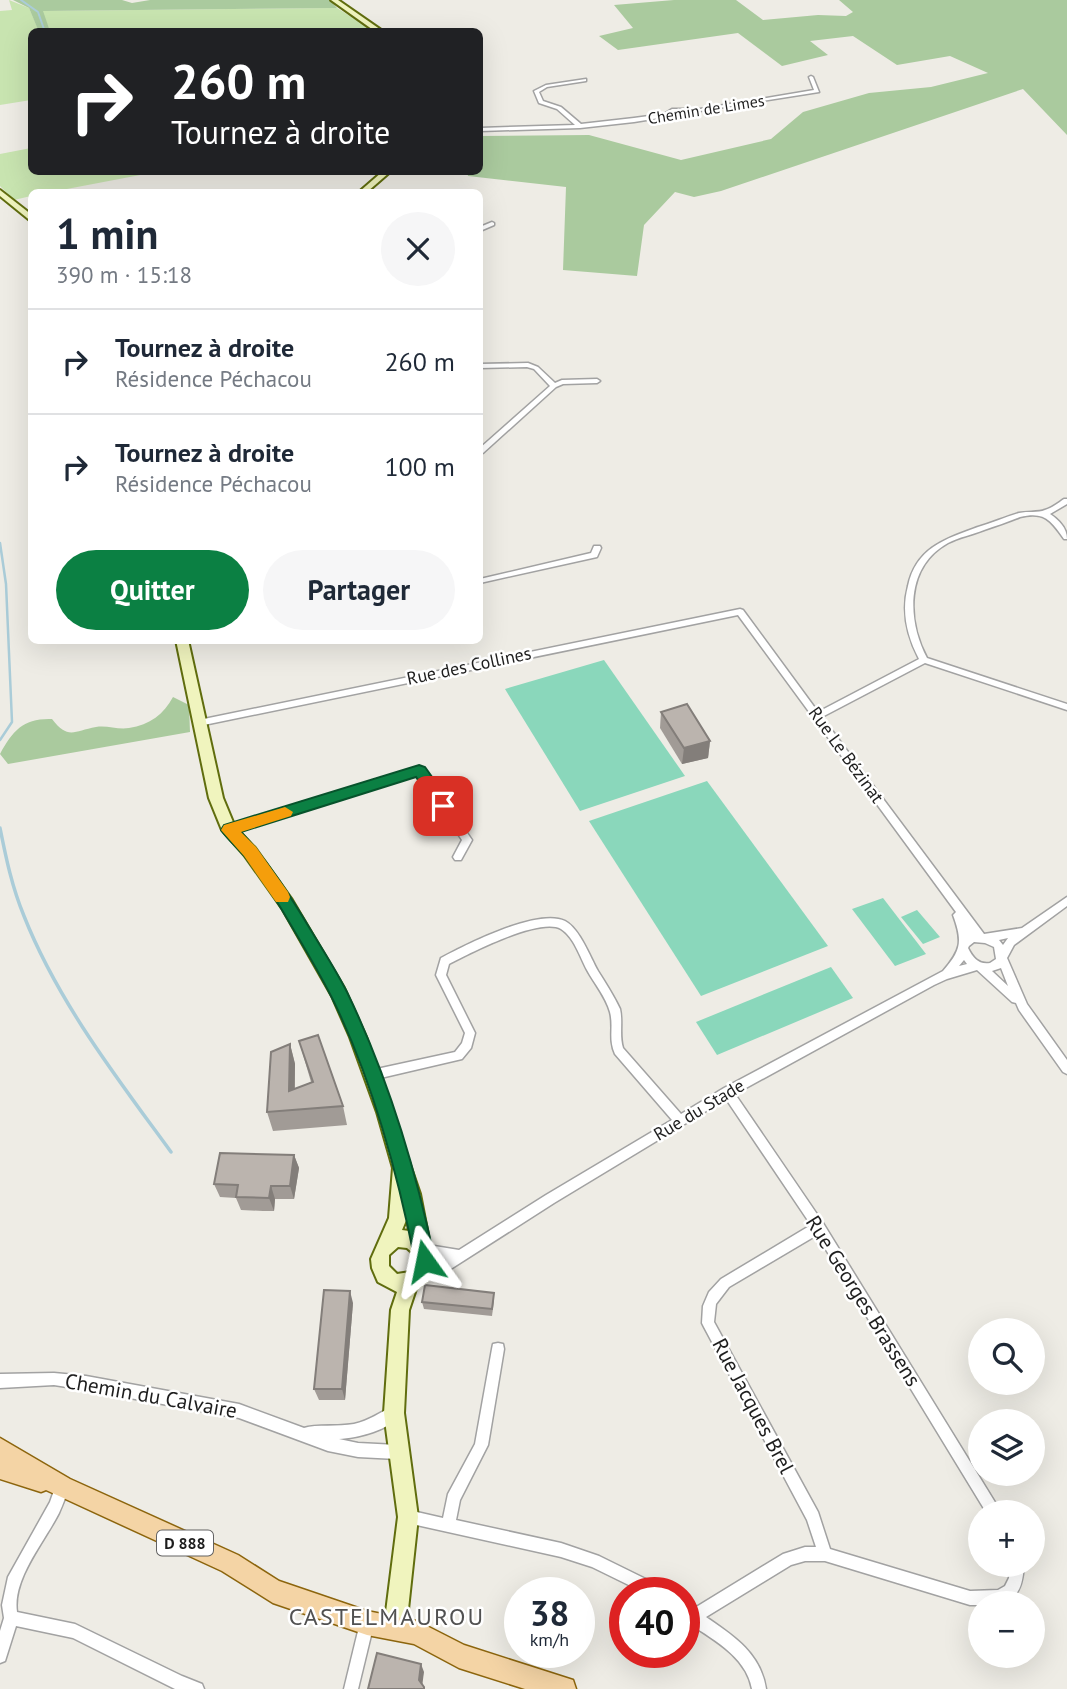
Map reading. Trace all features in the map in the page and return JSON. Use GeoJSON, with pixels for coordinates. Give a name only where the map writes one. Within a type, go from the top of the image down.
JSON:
{"type":"FeatureCollection","features":[{"type":"Feature","properties":{"kind":"main road","name":"D 888"},"geometry":{"type":"LineString","coordinates":[[0,1449],[62,1487],[230,1563],[273,1591],[367,1623],[417,1633],[459,1656],[564,1689]]}},
{"type":"Feature","properties":{"kind":"main road","name":"D 888"},"geometry":{"type":"LineString","coordinates":[[0,1468],[62,1487]]}},
{"type":"Feature","properties":{"kind":"street"},"geometry":{"type":"LineString","coordinates":[[336,2],[375,28]]}},
{"type":"Feature","properties":{"kind":"street","name":"Chemin de Limes"},"geometry":{"type":"LineString","coordinates":[[580,126],[817,91],[811,77]]}},
{"type":"Feature","properties":{"kind":"street"},"geometry":{"type":"LineString","coordinates":[[580,126],[559,108],[541,102],[536,91],[546,86],[584,80]]}},
{"type":"Feature","properties":{"kind":"street"},"geometry":{"type":"LineString","coordinates":[[483,130],[580,126]]}},
{"type":"Feature","properties":{"kind":"street"},"geometry":{"type":"LineString","coordinates":[[366,189],[383,175]]}},
{"type":"Feature","properties":{"kind":"street"},"geometry":{"type":"LineString","coordinates":[[0,192],[28,216]]}},
{"type":"Feature","properties":{"kind":"street"},"geometry":{"type":"LineString","coordinates":[[483,228],[492,224]]}},
{"type":"Feature","properties":{"kind":"street"},"geometry":{"type":"LineString","coordinates":[[483,366],[528,365],[536,368],[554,386]]}},
{"type":"Feature","properties":{"kind":"street"},"geometry":{"type":"LineString","coordinates":[[483,448],[554,386],[562,382],[597,381]]}},
{"type":"Feature","properties":{"kind":"street"},"geometry":{"type":"LineString","coordinates":[[1044,514],[1067,500]]}},
{"type":"Feature","properties":{"kind":"street"},"geometry":{"type":"LineString","coordinates":[[1067,537],[1052,519],[1044,514],[1025,513],[944,542],[925,557],[908,594],[910,629],[914,645],[924,660],[1067,707]]}},
{"type":"Feature","properties":{"kind":"street"},"geometry":{"type":"LineString","coordinates":[[483,580],[594,555],[597,548]]}},
{"type":"Feature","properties":{"kind":"street","name":"Rue Le Bézinat"},"geometry":{"type":"LineString","coordinates":[[740,612],[951,899],[984,938]]}},
{"type":"Feature","properties":{"kind":"street","name":"Rue des Collines"},"geometry":{"type":"LineString","coordinates":[[199,723],[740,612]]}},
{"type":"Feature","properties":{"kind":"street"},"geometry":{"type":"LineString","coordinates":[[184,644],[216,798],[229,830],[250,852],[278,891],[334,982],[372,1074],[411,1194],[425,1261],[413,1279],[400,1310],[394,1413],[408,1517],[395,1628]]}},
{"type":"Feature","properties":{"kind":"street"},"geometry":{"type":"LineString","coordinates":[[817,716],[924,660]]}},
{"type":"Feature","properties":{"kind":"street"},"geometry":{"type":"LineString","coordinates":[[229,830],[419,771],[467,840],[458,857]]}},
{"type":"Feature","properties":{"kind":"street","name":"Rue Le Bézinat"},"geometry":{"type":"LineString","coordinates":[[951,899],[965,931],[965,947]]}},
{"type":"Feature","properties":{"kind":"street"},"geometry":{"type":"LineString","coordinates":[[980,967],[995,967],[1010,942],[1067,901]]}},
{"type":"Feature","properties":{"kind":"street"},"geometry":{"type":"LineString","coordinates":[[372,1074],[458,1056],[467,1045],[470,1033],[441,975],[445,961],[507,933],[548,921],[563,925],[575,939],[617,1015],[614,1042],[619,1051],[680,1121]]}},
{"type":"Feature","properties":{"kind":"street"},"geometry":{"type":"LineString","coordinates":[[1030,927],[1004,936],[984,938],[965,947],[967,958],[1023,1007],[1067,1069]]}},
{"type":"Feature","properties":{"kind":"street"},"geometry":{"type":"LineString","coordinates":[[984,938],[998,945],[1023,1007]]}},
{"type":"Feature","properties":{"kind":"street","name":"Rue du Stade"},"geometry":{"type":"LineString","coordinates":[[413,1279],[442,1269],[728,1092],[944,975],[959,961],[965,947]]}},
{"type":"Feature","properties":{"kind":"street","name":"Rue du Stade"},"geometry":{"type":"LineString","coordinates":[[944,975],[980,967]]}},
{"type":"Feature","properties":{"kind":"street","name":"Rue Georges Brassens"},"geometry":{"type":"LineString","coordinates":[[728,1092],[819,1227],[987,1500]]}},
{"type":"Feature","properties":{"kind":"street"},"geometry":{"type":"LineString","coordinates":[[400,1310],[381,1272],[379,1260],[398,1219],[401,1167]]}},
{"type":"Feature","properties":{"kind":"street","name":"Rue Jacques Brel"},"geometry":{"type":"LineString","coordinates":[[819,1227],[726,1283],[713,1295],[707,1309],[708,1323],[813,1517],[825,1554]]}},
{"type":"Feature","properties":{"kind":"street"},"geometry":{"type":"LineString","coordinates":[[387,1245],[401,1238],[408,1239],[421,1248],[460,1256]]}},
{"type":"Feature","properties":{"kind":"street"},"geometry":{"type":"LineString","coordinates":[[386,1278],[397,1283],[413,1279]]}},
{"type":"Feature","properties":{"kind":"street"},"geometry":{"type":"LineString","coordinates":[[447,1526],[453,1499],[481,1445],[498,1349]]}},
{"type":"Feature","properties":{"kind":"street","name":"Chemin du Calvaire"},"geometry":{"type":"LineString","coordinates":[[0,1381],[54,1379],[86,1383],[239,1410],[328,1444],[358,1450],[397,1451]]}},
{"type":"Feature","properties":{"kind":"street","name":"Chemin du Calvaire"},"geometry":{"type":"LineString","coordinates":[[298,1433],[341,1435],[385,1420],[394,1413]]}},
{"type":"Feature","properties":{"kind":"street"},"geometry":{"type":"LineString","coordinates":[[0,1656],[15,1577],[55,1506],[62,1487]]}},
{"type":"Feature","properties":{"kind":"street"},"geometry":{"type":"LineString","coordinates":[[408,1517],[561,1550],[594,1561],[627,1577]]}},
{"type":"Feature","properties":{"kind":"street"},"geometry":{"type":"LineString","coordinates":[[700,1608],[788,1559],[805,1554],[825,1554],[970,1598],[999,1597],[1010,1591],[1016,1577]]}},
{"type":"Feature","properties":{"kind":"street"},"geometry":{"type":"LineString","coordinates":[[7,1609],[75,1631],[197,1689]]}},
{"type":"Feature","properties":{"kind":"street"},"geometry":{"type":"LineString","coordinates":[[351,1689],[367,1623]]}},
{"type":"Feature","properties":{"kind":"street"},"geometry":{"type":"LineString","coordinates":[[700,1623],[753,1665],[759,1689]]}},
{"type":"Feature","properties":{"kind":"green space"},"geometry":{"type":"Polygon","coordinates":[[[9,0],[29,8],[38,28],[28,28],[28,100],[0,105],[0,11],[12,10],[9,0]]]}},
{"type":"Feature","properties":{"kind":"green space"},"geometry":{"type":"Polygon","coordinates":[[[13,0],[122,0],[132,3],[150,0],[330,0],[337,8],[43,11],[49,28],[37,28],[29,8],[13,0]]]}},
{"type":"Feature","properties":{"kind":"green space"},"geometry":{"type":"Polygon","coordinates":[[[674,0],[736,0],[763,20],[818,15],[846,16],[853,12],[839,0],[1067,0],[1067,135],[1023,89],[721,191],[694,197],[675,192],[644,225],[637,276],[563,270],[566,187],[468,176],[483,175],[483,136],[589,135],[681,160],[771,139],[803,112],[869,93],[931,87],[988,73],[950,56],[897,65],[853,36],[810,41],[828,55],[782,66],[738,33],[618,50],[599,36],[633,28],[614,5],[674,0]]]}},
{"type":"Feature","properties":{"kind":"green space"},"geometry":{"type":"Polygon","coordinates":[[[337,8],[369,28],[49,28],[42,11],[337,8]]]}},
{"type":"Feature","properties":{"kind":"green space"},"geometry":{"type":"Polygon","coordinates":[[[28,149],[28,175],[140,175],[67,189],[28,189],[28,197],[14,200],[0,186],[0,154],[28,149]]]}},
{"type":"Feature","properties":{"kind":"green space"},"geometry":{"type":"Polygon","coordinates":[[[604,660],[685,776],[580,811],[505,689],[604,660]]]}},
{"type":"Feature","properties":{"kind":"green space"},"geometry":{"type":"Polygon","coordinates":[[[173,697],[189,705],[190,732],[8,764],[0,754],[15,732],[27,723],[52,719],[67,732],[100,727],[129,728],[156,718],[173,697]]]}},
{"type":"Feature","properties":{"kind":"green space"},"geometry":{"type":"Polygon","coordinates":[[[707,781],[828,946],[701,996],[589,821],[707,781]]]}},
{"type":"Feature","properties":{"kind":"green space"},"geometry":{"type":"Polygon","coordinates":[[[883,898],[926,954],[895,966],[852,909],[883,898]]]}},
{"type":"Feature","properties":{"kind":"green space"},"geometry":{"type":"Polygon","coordinates":[[[917,910],[940,937],[923,944],[901,917],[917,910]]]}},
{"type":"Feature","properties":{"kind":"green space"},"geometry":{"type":"Polygon","coordinates":[[[831,967],[853,998],[717,1055],[696,1022],[831,967]]]}},
{"type":"Feature","properties":{"kind":"building"},"geometry":{"type":"Polygon","coordinates":[[[687,704],[710,741],[684,748],[661,712],[687,704]]]}},
{"type":"Feature","properties":{"kind":"building"},"geometry":{"type":"Polygon","coordinates":[[[318,1035],[343,1106],[267,1112],[271,1052],[290,1044],[289,1091],[313,1082],[299,1041],[318,1035]]]}},
{"type":"Feature","properties":{"kind":"building"},"geometry":{"type":"Polygon","coordinates":[[[220,1153],[294,1155],[290,1186],[271,1186],[269,1198],[236,1197],[238,1185],[214,1184],[220,1153]]]}},
{"type":"Feature","properties":{"kind":"building"},"geometry":{"type":"Polygon","coordinates":[[[425,1285],[494,1293],[492,1309],[422,1302],[425,1285]]]}},
{"type":"Feature","properties":{"kind":"building"},"geometry":{"type":"Polygon","coordinates":[[[324,1290],[350,1291],[342,1389],[314,1389],[324,1290]]]}},
{"type":"Feature","properties":{"kind":"building"},"geometry":{"type":"Polygon","coordinates":[[[377,1653],[421,1664],[419,1680],[424,1689],[368,1689],[377,1653]]]}},
{"type":"Feature","properties":{"kind":"waterway"},"geometry":{"type":"LineString","coordinates":[[21,0],[38,12],[44,28]]}},
{"type":"Feature","properties":{"kind":"waterway"},"geometry":{"type":"LineString","coordinates":[[0,543],[6,584],[12,722],[0,740]]}},
{"type":"Feature","properties":{"kind":"waterway"},"geometry":{"type":"LineString","coordinates":[[0,828],[20,905],[54,979],[90,1038],[171,1152]]}},
{"type":"Feature","properties":{"kind":"slow traffic"},"geometry":{"type":"LineString","coordinates":[[282,897],[262,867],[229,830],[285,812]]}},
{"type":"Feature","properties":{"kind":"district","name":"CASTELMAUROU"},"geometry":{"type":"Point","coordinates":[387,1617]}},
{"type":"Feature","properties":{"kind":"route"},"geometry":{"type":"LineString","coordinates":[[425,1261],[411,1194],[385,1112],[359,1038],[334,982],[262,867],[229,830],[419,771],[443,806]]}}]}
